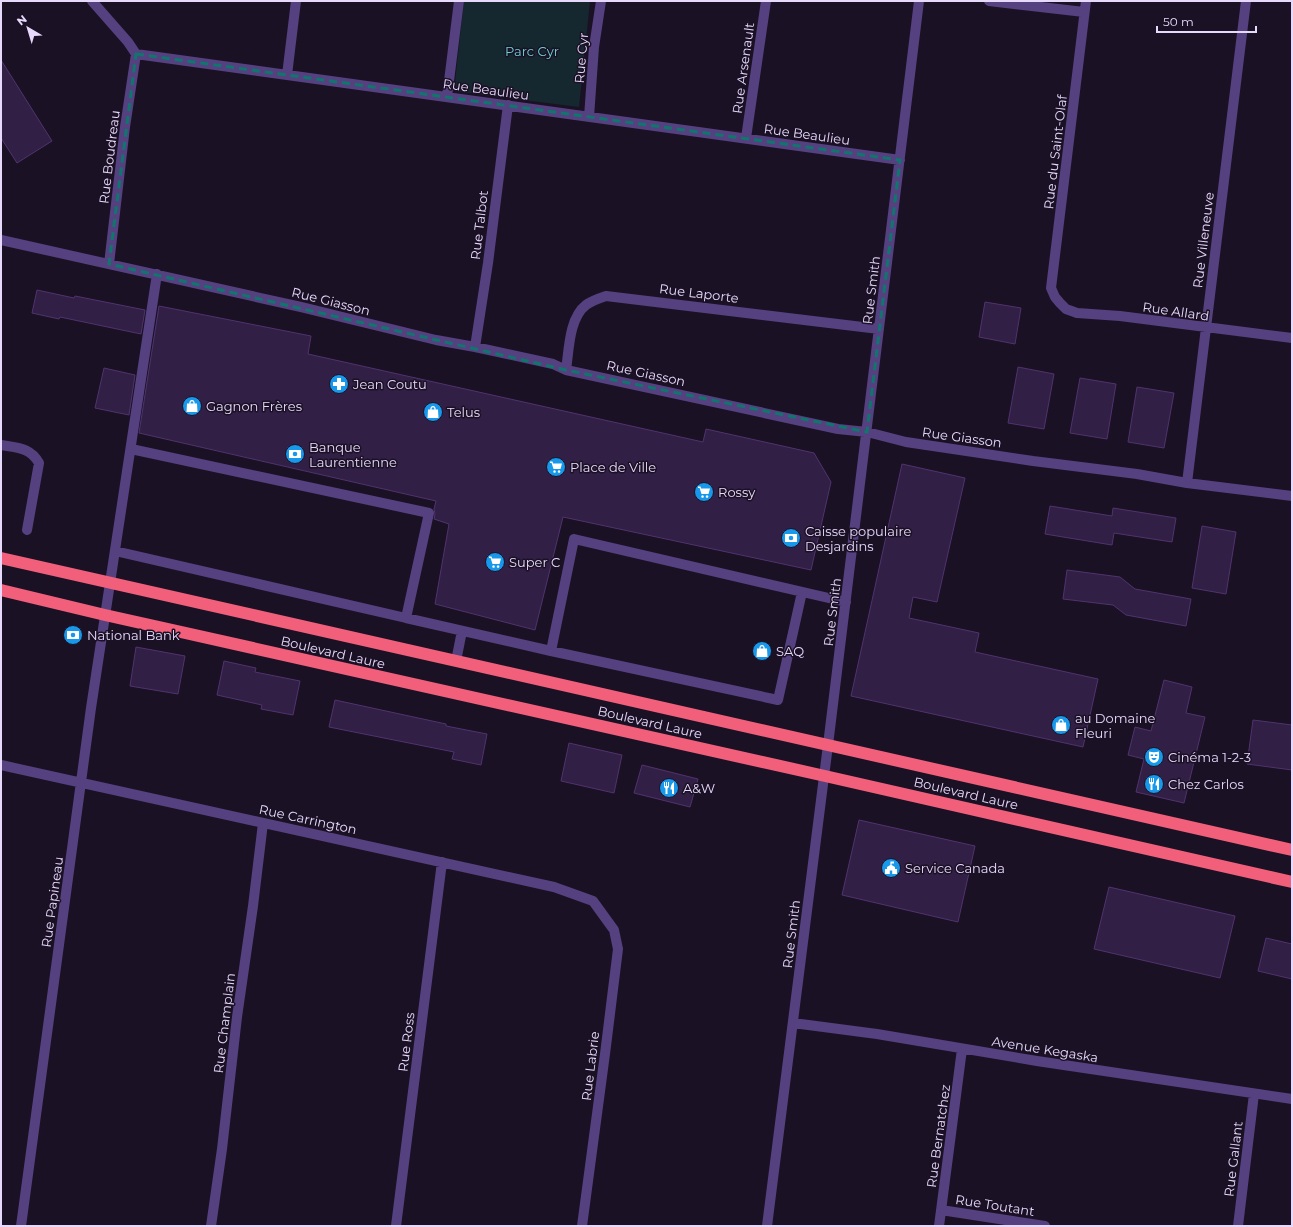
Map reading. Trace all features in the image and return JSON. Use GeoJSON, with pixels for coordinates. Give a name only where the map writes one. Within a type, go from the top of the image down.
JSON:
{"type":"FeatureCollection","features":[{"type":"Feature","properties":{"kind":"highway","name":"Boulevard Laure"},"geometry":{"type":"LineString","coordinates":[[1,558],[1292,850]]}},
{"type":"Feature","properties":{"kind":"highway","name":"Boulevard Laure"},"geometry":{"type":"LineString","coordinates":[[1,590],[105,615],[1292,882]]}},
{"type":"Feature","properties":{"kind":"street"},"geometry":{"type":"LineString","coordinates":[[92,1],[128,42],[136,54]]}},
{"type":"Feature","properties":{"kind":"street"},"geometry":{"type":"LineString","coordinates":[[287,75],[296,1]]}},
{"type":"Feature","properties":{"kind":"street"},"geometry":{"type":"LineString","coordinates":[[447,97],[459,1]]}},
{"type":"Feature","properties":{"kind":"street","name":"Rue Cyr"},"geometry":{"type":"LineString","coordinates":[[590,117],[594,47],[601,1]]}},
{"type":"Feature","properties":{"kind":"street","name":"Rue Arsenault"},"geometry":{"type":"LineString","coordinates":[[746,138],[766,1]]}},
{"type":"Feature","properties":{"kind":"street","name":"Rue Smith"},"geometry":{"type":"LineString","coordinates":[[767,1226],[846,602],[919,1]]}},
{"type":"Feature","properties":{"kind":"street"},"geometry":{"type":"LineString","coordinates":[[989,1],[1084,12]]}},
{"type":"Feature","properties":{"kind":"street","name":"Rue du Saint-Olaf"},"geometry":{"type":"LineString","coordinates":[[1060,304],[1051,288],[1086,1]]}},
{"type":"Feature","properties":{"kind":"street","name":"Rue Villeneuve"},"geometry":{"type":"LineString","coordinates":[[1187,483],[1246,1]]}},
{"type":"Feature","properties":{"kind":"street","name":"Rue Beaulieu"},"geometry":{"type":"LineString","coordinates":[[136,54],[900,160]]}},
{"type":"Feature","properties":{"kind":"street","name":"Rue Boudreau"},"geometry":{"type":"LineString","coordinates":[[109,264],[125,127],[136,54]]}},
{"type":"Feature","properties":{"kind":"street","name":"Rue Talbot"},"geometry":{"type":"LineString","coordinates":[[475,347],[488,262],[508,105]]}},
{"type":"Feature","properties":{"kind":"street","name":"Rue Giasson"},"geometry":{"type":"LineString","coordinates":[[1,240],[157,274],[436,340],[553,364],[566,370],[838,429],[866,432],[906,442],[1033,461],[1292,496]]}},
{"type":"Feature","properties":{"kind":"street","name":"Rue Papineau"},"geometry":{"type":"LineString","coordinates":[[21,1226],[81,782],[157,274]]}},
{"type":"Feature","properties":{"kind":"street","name":"Rue Laporte"},"geometry":{"type":"LineString","coordinates":[[566,370],[572,329],[578,315],[586,305],[606,296],[879,330]]}},
{"type":"Feature","properties":{"kind":"street","name":"Rue Allard"},"geometry":{"type":"LineString","coordinates":[[1060,304],[1066,309],[1077,313],[1120,316],[1292,338]]}},
{"type":"Feature","properties":{"kind":"street"},"geometry":{"type":"LineString","coordinates":[[1,445],[27,450],[35,456],[39,463],[27,530]]}},
{"type":"Feature","properties":{"kind":"street"},"geometry":{"type":"LineString","coordinates":[[131,449],[429,513],[406,618]]}},
{"type":"Feature","properties":{"kind":"street"},"geometry":{"type":"LineString","coordinates":[[551,651],[574,539],[846,602]]}},
{"type":"Feature","properties":{"kind":"street"},"geometry":{"type":"LineString","coordinates":[[115,551],[462,631],[778,700],[802,592]]}},
{"type":"Feature","properties":{"kind":"street"},"geometry":{"type":"LineString","coordinates":[[456,661],[462,631]]}},
{"type":"Feature","properties":{"kind":"street","name":"Rue Carrington"},"geometry":{"type":"LineString","coordinates":[[1,765],[554,887],[593,901],[602,914]]}},
{"type":"Feature","properties":{"kind":"street","name":"Rue Champlain"},"geometry":{"type":"LineString","coordinates":[[211,1226],[263,823]]}},
{"type":"Feature","properties":{"kind":"street","name":"Rue Ross"},"geometry":{"type":"LineString","coordinates":[[396,1226],[442,862]]}},
{"type":"Feature","properties":{"kind":"street","name":"Rue Labrie"},"geometry":{"type":"LineString","coordinates":[[582,1226],[618,949],[614,930],[602,914]]}},
{"type":"Feature","properties":{"kind":"street","name":"Avenue Kegaska"},"geometry":{"type":"LineString","coordinates":[[793,1023],[877,1034],[1037,1062],[1292,1100]]}},
{"type":"Feature","properties":{"kind":"street","name":"Rue Bernatchez"},"geometry":{"type":"LineString","coordinates":[[939,1226],[962,1049]]}},
{"type":"Feature","properties":{"kind":"street","name":"Rue Gallant"},"geometry":{"type":"LineString","coordinates":[[1238,1226],[1254,1094]]}},
{"type":"Feature","properties":{"kind":"street","name":"Rue Toutant"},"geometry":{"type":"LineString","coordinates":[[941,1210],[1045,1226]]}},
{"type":"Feature","properties":{"kind":"highlighted area"},"geometry":{"type":"Polygon","coordinates":[[[136,54],[900,160],[867,432],[566,370],[109,264],[136,54]]]}},
{"type":"Feature","properties":{"kind":"green space","name":"Parc Cyr"},"geometry":{"type":"Polygon","coordinates":[[[464,1],[590,1],[579,107],[454,91],[464,1]]]}},
{"type":"Feature","properties":{"kind":"building"},"geometry":{"type":"Polygon","coordinates":[[[1,60],[52,141],[17,163],[1,138],[1,60]]]}},
{"type":"Feature","properties":{"kind":"building"},"geometry":{"type":"Polygon","coordinates":[[[37,290],[145,310],[141,334],[60,317],[59,319],[32,313],[37,290]]]}},
{"type":"Feature","properties":{"kind":"building"},"geometry":{"type":"Polygon","coordinates":[[[985,302],[1021,308],[1015,344],[979,337],[985,302]]]}},
{"type":"Feature","properties":{"kind":"building","name":"Place de Ville"},"geometry":{"type":"Polygon","coordinates":[[[159,306],[311,336],[308,354],[703,442],[706,429],[814,453],[831,482],[811,570],[563,517],[535,630],[435,604],[449,524],[434,519],[436,501],[139,433],[159,306]]]}},
{"type":"Feature","properties":{"kind":"building"},"geometry":{"type":"Polygon","coordinates":[[[1018,367],[1054,374],[1044,429],[1008,423],[1018,367]]]}},
{"type":"Feature","properties":{"kind":"building"},"geometry":{"type":"Polygon","coordinates":[[[104,368],[135,375],[129,415],[95,408],[104,368]]]}},
{"type":"Feature","properties":{"kind":"building"},"geometry":{"type":"Polygon","coordinates":[[[1080,378],[1116,384],[1107,439],[1070,433],[1080,378]]]}},
{"type":"Feature","properties":{"kind":"building"},"geometry":{"type":"Polygon","coordinates":[[[1137,387],[1174,393],[1164,448],[1128,442],[1137,387]]]}},
{"type":"Feature","properties":{"kind":"building"},"geometry":{"type":"Polygon","coordinates":[[[902,464],[965,478],[937,602],[913,597],[909,618],[979,633],[975,652],[1098,679],[1083,747],[851,696],[902,464]]]}},
{"type":"Feature","properties":{"kind":"building"},"geometry":{"type":"Polygon","coordinates":[[[1050,506],[1112,516],[1113,508],[1176,518],[1172,542],[1114,533],[1112,545],[1045,534],[1050,506]]]}},
{"type":"Feature","properties":{"kind":"building"},"geometry":{"type":"Polygon","coordinates":[[[1202,526],[1236,532],[1226,594],[1192,588],[1202,526]]]}},
{"type":"Feature","properties":{"kind":"building"},"geometry":{"type":"Polygon","coordinates":[[[1067,570],[1120,577],[1135,589],[1191,599],[1186,626],[1126,615],[1113,605],[1063,599],[1067,570]]]}},
{"type":"Feature","properties":{"kind":"building"},"geometry":{"type":"Polygon","coordinates":[[[136,647],[185,656],[178,694],[130,686],[136,647]]]}},
{"type":"Feature","properties":{"kind":"building"},"geometry":{"type":"Polygon","coordinates":[[[224,661],[256,668],[255,672],[300,681],[293,715],[261,709],[262,705],[217,695],[224,661]]]}},
{"type":"Feature","properties":{"kind":"building"},"geometry":{"type":"Polygon","coordinates":[[[1164,680],[1192,687],[1186,713],[1205,717],[1184,803],[1136,792],[1144,759],[1128,755],[1135,727],[1151,731],[1164,680]]]}},
{"type":"Feature","properties":{"kind":"building"},"geometry":{"type":"Polygon","coordinates":[[[335,700],[487,734],[481,765],[452,759],[454,752],[329,727],[335,700]]]}},
{"type":"Feature","properties":{"kind":"building"},"geometry":{"type":"Polygon","coordinates":[[[1253,720],[1292,725],[1292,770],[1247,764],[1253,720]]]}},
{"type":"Feature","properties":{"kind":"building"},"geometry":{"type":"Polygon","coordinates":[[[569,743],[622,755],[614,793],[561,781],[569,743]]]}},
{"type":"Feature","properties":{"kind":"building"},"geometry":{"type":"Polygon","coordinates":[[[642,765],[698,779],[690,807],[634,793],[642,765]]]}},
{"type":"Feature","properties":{"kind":"building"},"geometry":{"type":"Polygon","coordinates":[[[859,820],[975,846],[958,922],[842,895],[859,820]]]}},
{"type":"Feature","properties":{"kind":"building"},"geometry":{"type":"Polygon","coordinates":[[[1109,887],[1235,916],[1220,978],[1094,949],[1109,887]]]}},
{"type":"Feature","properties":{"kind":"building"},"geometry":{"type":"Polygon","coordinates":[[[1266,938],[1292,944],[1292,979],[1258,971],[1266,938]]]}},
{"type":"Feature","properties":{"kind":"place","name":"Jean Coutu"},"geometry":{"type":"Point","coordinates":[339,384]}},
{"type":"Feature","properties":{"kind":"place","name":"Gagnon Frères"},"geometry":{"type":"Point","coordinates":[192,406]}},
{"type":"Feature","properties":{"kind":"place","name":"Telus"},"geometry":{"type":"Point","coordinates":[433,412]}},
{"type":"Feature","properties":{"kind":"place","name":"Banque Laurentienne"},"geometry":{"type":"Point","coordinates":[295,454]}},
{"type":"Feature","properties":{"kind":"place","name":"Place de Ville"},"geometry":{"type":"Point","coordinates":[556,467]}},
{"type":"Feature","properties":{"kind":"place","name":"Rossy"},"geometry":{"type":"Point","coordinates":[704,492]}},
{"type":"Feature","properties":{"kind":"place","name":"Caisse populaire Desjardins"},"geometry":{"type":"Point","coordinates":[791,538]}},
{"type":"Feature","properties":{"kind":"place","name":"Super C"},"geometry":{"type":"Point","coordinates":[495,562]}},
{"type":"Feature","properties":{"kind":"place","name":"National Bank"},"geometry":{"type":"Point","coordinates":[73,635]}},
{"type":"Feature","properties":{"kind":"place","name":"SAQ"},"geometry":{"type":"Point","coordinates":[762,651]}},
{"type":"Feature","properties":{"kind":"place","name":"au Domaine Fleuri"},"geometry":{"type":"Point","coordinates":[1061,725]}},
{"type":"Feature","properties":{"kind":"place","name":"Cinéma 1-2-3"},"geometry":{"type":"Point","coordinates":[1154,757]}},
{"type":"Feature","properties":{"kind":"place","name":"Chez Carlos"},"geometry":{"type":"Point","coordinates":[1154,784]}},
{"type":"Feature","properties":{"kind":"place","name":"A&W"},"geometry":{"type":"Point","coordinates":[669,788]}},
{"type":"Feature","properties":{"kind":"place","name":"Service Canada"},"geometry":{"type":"Point","coordinates":[891,868]}}]}
